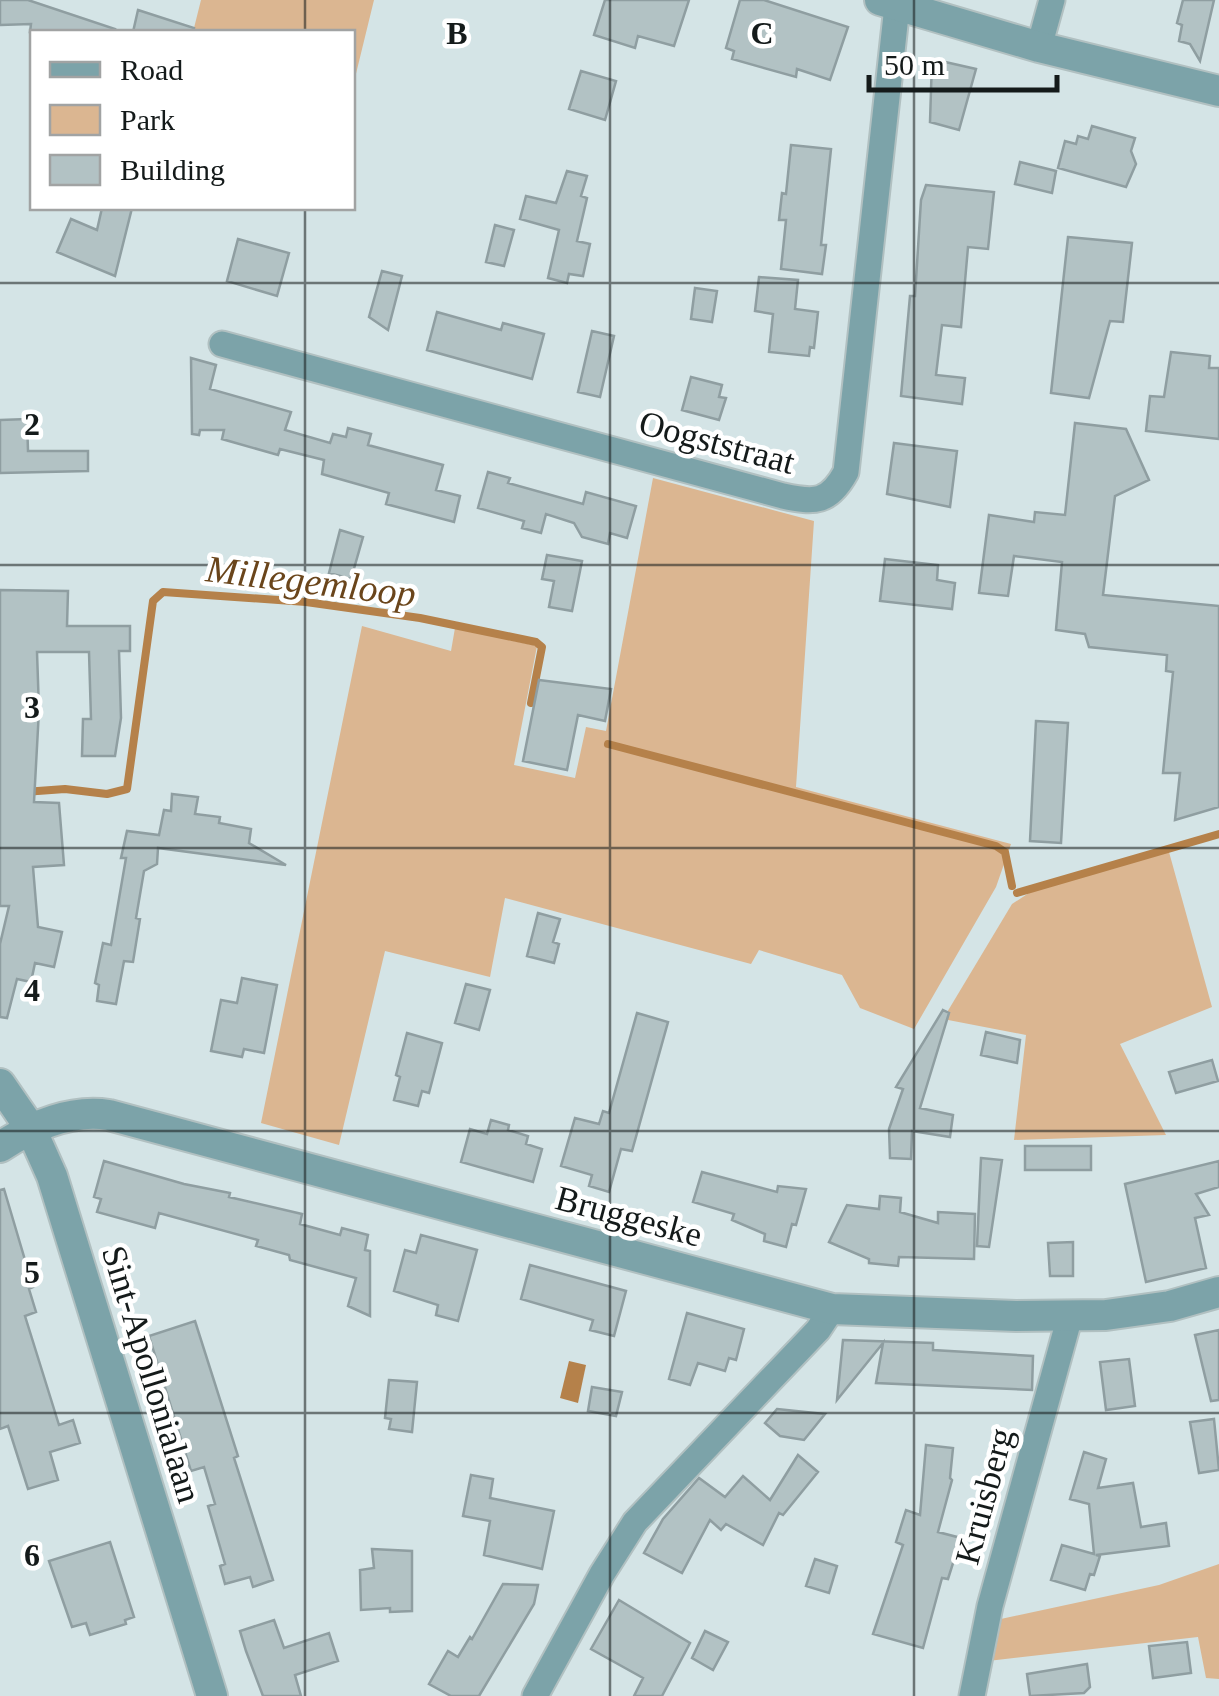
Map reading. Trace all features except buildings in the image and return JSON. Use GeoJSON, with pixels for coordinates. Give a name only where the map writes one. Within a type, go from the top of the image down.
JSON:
{"type":"FeatureCollection","features":[{"type":"Feature","properties":{"kind":"street"},"geometry":{"type":"LineString","coordinates":[[1039,47],[1052,0]]}},
{"type":"Feature","properties":{"kind":"street"},"geometry":{"type":"LineString","coordinates":[[888,3],[1039,47],[1219,91]]}},
{"type":"Feature","properties":{"kind":"street","name":"Oogststraat"},"geometry":{"type":"LineString","coordinates":[[222,344],[783,496],[821,500],[837,489],[846,472],[888,3]]}},
{"type":"Feature","properties":{"kind":"street","name":"Sint-Apollonialaan"},"geometry":{"type":"LineString","coordinates":[[0,1084],[31,1130],[52,1176],[212,1696]]}},
{"type":"Feature","properties":{"kind":"street","name":"Bruggeske"},"geometry":{"type":"LineString","coordinates":[[0,1147],[31,1130],[81,1113],[124,1119],[832,1309],[1106,1315],[1170,1306],[1219,1292]]}},
{"type":"Feature","properties":{"kind":"street"},"geometry":{"type":"LineString","coordinates":[[534,1696],[635,1522],[818,1330],[832,1309]]}},
{"type":"Feature","properties":{"kind":"street","name":"Kruisberg"},"geometry":{"type":"LineString","coordinates":[[972,1696],[990,1606],[1070,1316]]}},
{"type":"Feature","properties":{"kind":"green space"},"geometry":{"type":"Polygon","coordinates":[[[201,0],[374,0],[355,78],[355,30],[194,30],[201,0]]]}},
{"type":"Feature","properties":{"kind":"green space"},"geometry":{"type":"Polygon","coordinates":[[[653,478],[814,521],[796,787],[1011,844],[996,887],[914,1029],[860,1008],[842,975],[759,950],[751,964],[505,898],[490,977],[385,951],[339,1145],[261,1123],[362,626],[451,651],[455,628],[537,646],[514,765],[575,778],[586,727],[606,731],[653,478]]]}},
{"type":"Feature","properties":{"kind":"green space"},"geometry":{"type":"Polygon","coordinates":[[[1169,852],[1212,1007],[1120,1044],[1166,1135],[1014,1140],[1026,1035],[943,1019],[1012,904],[1038,887],[1169,852]]]}},
{"type":"Feature","properties":{"kind":"green space"},"geometry":{"type":"Polygon","coordinates":[[[1219,1564],[1219,1679],[1206,1678],[1198,1637],[988,1661],[996,1620],[1159,1585],[1219,1564]]]}},
{"type":"Feature","properties":{"kind":"shaded area"},"geometry":{"type":"Polygon","coordinates":[[[569,1361],[586,1365],[578,1403],[560,1398],[569,1361]]]}},
{"type":"Feature","properties":{"kind":"waterway","name":"Millegemloop"},"geometry":{"type":"LineString","coordinates":[[24,792],[65,789],[107,794],[127,789],[153,601],[163,592],[306,602],[420,618],[536,642],[542,647],[531,703]]}},
{"type":"Feature","properties":{"kind":"waterway","name":"Millegemloop"},"geometry":{"type":"LineString","coordinates":[[608,744],[996,846],[1005,852],[1012,886]]}},
{"type":"Feature","properties":{"kind":"waterway","name":"Millegemloop"},"geometry":{"type":"LineString","coordinates":[[1017,893],[1219,834]]}}]}
